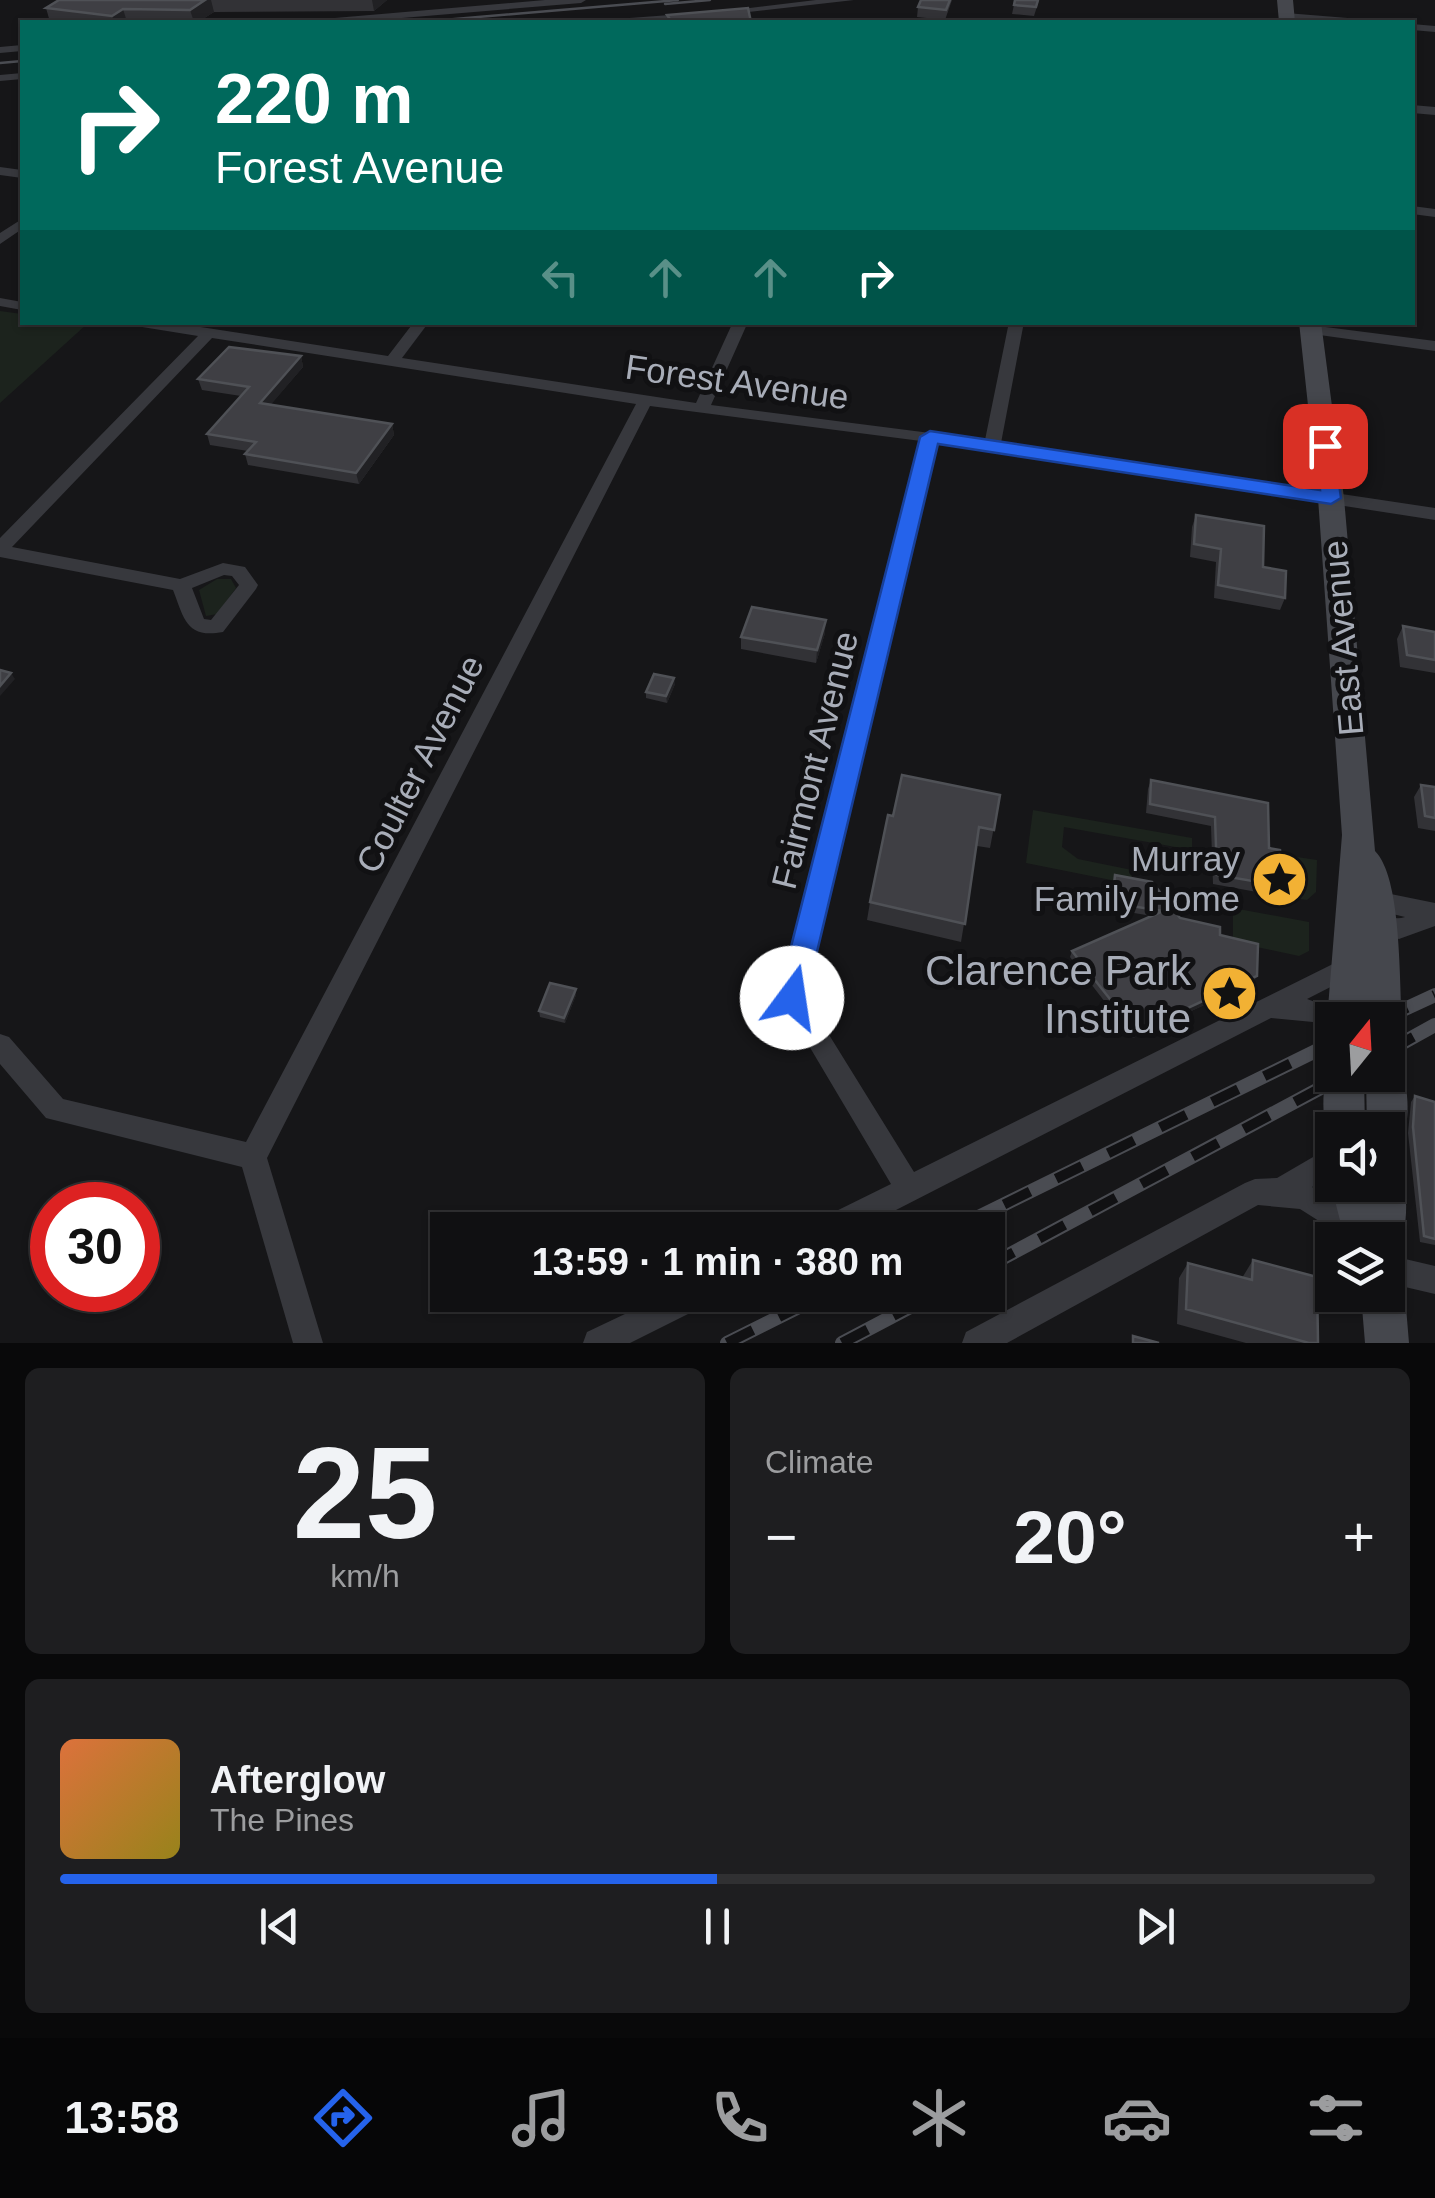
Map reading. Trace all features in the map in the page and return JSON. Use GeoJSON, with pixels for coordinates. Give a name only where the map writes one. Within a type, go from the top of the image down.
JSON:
{"type":"FeatureCollection","features":[{"type":"Feature","properties":{"kind":"street"},"geometry":{"type":"LineString","coordinates":[[344,20],[510,3],[582,0]]}},
{"type":"Feature","properties":{"kind":"street"},"geometry":{"type":"LineString","coordinates":[[658,20],[849,0]]}},
{"type":"Feature","properties":{"kind":"street"},"geometry":{"type":"LineString","coordinates":[[809,20],[820,3]]}},
{"type":"Feature","properties":{"kind":"street"},"geometry":{"type":"LineString","coordinates":[[1286,13],[1344,20]]}},
{"type":"Feature","properties":{"kind":"street"},"geometry":{"type":"LineString","coordinates":[[0,240],[20,225]]}},
{"type":"Feature","properties":{"kind":"street","name":"Forest Avenue"},"geometry":{"type":"LineString","coordinates":[[150,325],[645,401],[930,437],[1435,514]]}},
{"type":"Feature","properties":{"kind":"street"},"geometry":{"type":"LineString","coordinates":[[390,362],[420,325]]}},
{"type":"Feature","properties":{"kind":"street"},"geometry":{"type":"LineString","coordinates":[[701,409],[741,325]]}},
{"type":"Feature","properties":{"kind":"street"},"geometry":{"type":"LineString","coordinates":[[992,446],[1016,325]]}},
{"type":"Feature","properties":{"kind":"street"},"geometry":{"type":"LineString","coordinates":[[1310,326],[1435,346]]}},
{"type":"Feature","properties":{"kind":"street","name":"East Avenue"},"geometry":{"type":"LineString","coordinates":[[1310,326],[1331,498],[1359,835],[1348,1002]]}},
{"type":"Feature","properties":{"kind":"street"},"geometry":{"type":"LineString","coordinates":[[0,550],[209,334]]}},
{"type":"Feature","properties":{"kind":"street","name":"Coulter Avenue"},"geometry":{"type":"LineString","coordinates":[[252,1156],[645,401]]}},
{"type":"Feature","properties":{"kind":"street","name":"Fairmont Avenue"},"geometry":{"type":"LineString","coordinates":[[910,1190],[792,998],[930,437]]}},
{"type":"Feature","properties":{"kind":"street"},"geometry":{"type":"LineString","coordinates":[[0,550],[181,585]]}},
{"type":"Feature","properties":{"kind":"street","name":"East Avenue"},"geometry":{"type":"LineString","coordinates":[[1359,835],[1378,912],[1382,1002]]}},
{"type":"Feature","properties":{"kind":"street"},"geometry":{"type":"LineString","coordinates":[[1378,912],[1399,929],[1435,914]]}},
{"type":"Feature","properties":{"kind":"street"},"geometry":{"type":"LineString","coordinates":[[865,1212],[1138,1069],[1351,965]]}},
{"type":"Feature","properties":{"kind":"street"},"geometry":{"type":"LineString","coordinates":[[1270,1007],[1315,1010]]}},
{"type":"Feature","properties":{"kind":"street"},"geometry":{"type":"LineString","coordinates":[[0,1045],[55,1109],[252,1156],[308,1343]]}},
{"type":"Feature","properties":{"kind":"street"},"geometry":{"type":"LineString","coordinates":[[1284,1189],[1315,1170]]}},
{"type":"Feature","properties":{"kind":"street"},"geometry":{"type":"LineString","coordinates":[[977,1343],[1255,1192],[1284,1189],[1310,1197],[1348,1222]]}},
{"type":"Feature","properties":{"kind":"street"},"geometry":{"type":"LineString","coordinates":[[1405,1273],[1435,1280]]}},
{"type":"Feature","properties":{"kind":"street"},"geometry":{"type":"LineString","coordinates":[[598,1343],[661,1312]]}},
{"type":"Feature","properties":{"kind":"street"},"geometry":{"type":"LineString","coordinates":[[1384,1312],[1387,1343]]}},
{"type":"Feature","properties":{"kind":"shaded area"},"geometry":{"type":"Polygon","coordinates":[[[0,311],[20,314],[20,325],[86,325],[0,403],[0,311]]]}},
{"type":"Feature","properties":{"kind":"shaded area"},"geometry":{"type":"Polygon","coordinates":[[[217,579],[231,579],[236,588],[217,614],[206,616],[199,590],[217,579]]]}},
{"type":"Feature","properties":{"kind":"shaded area"},"geometry":{"type":"Polygon","coordinates":[[[1033,810],[1192,838],[1192,850],[1064,827],[1062,847],[1078,859],[1132,870],[1131,884],[1026,863],[1033,810]]]}},
{"type":"Feature","properties":{"kind":"shaded area"},"geometry":{"type":"Polygon","coordinates":[[[1277,854],[1317,860],[1316,892],[1307,900],[1287,897],[1285,873],[1277,854]]]}},
{"type":"Feature","properties":{"kind":"shaded area"},"geometry":{"type":"Polygon","coordinates":[[[1233,908],[1309,922],[1309,951],[1299,956],[1233,942],[1233,908]]]}},
{"type":"Feature","properties":{"kind":"building"},"geometry":{"type":"Polygon","coordinates":[[[59,0],[205,0],[190,10],[123,9],[112,16],[46,8],[59,0]]]}},
{"type":"Feature","properties":{"kind":"building"},"geometry":{"type":"Polygon","coordinates":[[[921,0],[950,0],[946,10],[918,7],[921,0]]]}},
{"type":"Feature","properties":{"kind":"building"},"geometry":{"type":"Polygon","coordinates":[[[1015,0],[1038,0],[1036,7],[1014,5],[1015,0]]]}},
{"type":"Feature","properties":{"kind":"building"},"geometry":{"type":"Polygon","coordinates":[[[748,8],[751,20],[671,20],[667,15],[748,8]]]}},
{"type":"Feature","properties":{"kind":"building"},"geometry":{"type":"Polygon","coordinates":[[[229,347],[301,356],[260,403],[392,424],[356,473],[245,454],[256,442],[207,434],[249,387],[198,379],[229,347]]]}},
{"type":"Feature","properties":{"kind":"building"},"geometry":{"type":"Polygon","coordinates":[[[1196,515],[1264,526],[1263,567],[1286,571],[1285,598],[1218,585],[1221,549],[1194,544],[1196,515]]]}},
{"type":"Feature","properties":{"kind":"building"},"geometry":{"type":"Polygon","coordinates":[[[752,607],[826,620],[817,650],[741,637],[752,607]]]}},
{"type":"Feature","properties":{"kind":"building"},"geometry":{"type":"Polygon","coordinates":[[[1403,626],[1435,632],[1435,660],[1407,655],[1403,626]]]}},
{"type":"Feature","properties":{"kind":"building"},"geometry":{"type":"Polygon","coordinates":[[[0,670],[11,673],[0,686],[0,670]]]}},
{"type":"Feature","properties":{"kind":"building"},"geometry":{"type":"Polygon","coordinates":[[[654,674],[674,678],[666,696],[646,692],[654,674]]]}},
{"type":"Feature","properties":{"kind":"building"},"geometry":{"type":"Polygon","coordinates":[[[902,775],[1000,795],[994,830],[979,827],[965,924],[870,902],[888,815],[893,816],[902,775]]]}},
{"type":"Feature","properties":{"kind":"building"},"geometry":{"type":"Polygon","coordinates":[[[1151,780],[1268,803],[1269,848],[1280,850],[1281,863],[1288,864],[1289,887],[1217,875],[1215,817],[1150,804],[1151,780]]]}},
{"type":"Feature","properties":{"kind":"building"},"geometry":{"type":"Polygon","coordinates":[[[1421,785],[1435,787],[1435,818],[1425,816],[1421,785]]]}},
{"type":"Feature","properties":{"kind":"building"},"geometry":{"type":"Polygon","coordinates":[[[1115,875],[1152,882],[1180,918],[1220,927],[1220,935],[1258,944],[1257,976],[1136,1032],[1072,951],[1163,911],[1112,903],[1115,875]]]}},
{"type":"Feature","properties":{"kind":"building"},"geometry":{"type":"Polygon","coordinates":[[[550,983],[576,989],[564,1018],[539,1011],[550,983]]]}},
{"type":"Feature","properties":{"kind":"building"},"geometry":{"type":"Polygon","coordinates":[[[1415,1096],[1435,1102],[1435,1239],[1424,1236],[1413,1127],[1415,1096]]]}},
{"type":"Feature","properties":{"kind":"building"},"geometry":{"type":"Polygon","coordinates":[[[1253,1260],[1315,1276],[1318,1343],[1186,1309],[1188,1263],[1252,1280],[1253,1260]]]}},
{"type":"Feature","properties":{"kind":"building"},"geometry":{"type":"Polygon","coordinates":[[[1133,1336],[1159,1343],[1133,1343],[1133,1336]]]}},
{"type":"Feature","properties":{"kind":"tram line"},"geometry":{"type":"LineString","coordinates":[[443,20],[678,0]]}},
{"type":"Feature","properties":{"kind":"tram line"},"geometry":{"type":"LineString","coordinates":[[665,4],[710,0]]}},
{"type":"Feature","properties":{"kind":"tram line"},"geometry":{"type":"LineString","coordinates":[[0,63],[20,61]]}},
{"type":"Feature","properties":{"kind":"railway"},"geometry":{"type":"LineString","coordinates":[[1405,1009],[1435,995]]}},
{"type":"Feature","properties":{"kind":"railway"},"geometry":{"type":"LineString","coordinates":[[1405,1042],[1435,1025]]}},
{"type":"Feature","properties":{"kind":"railway"},"geometry":{"type":"LineString","coordinates":[[989,1212],[1315,1051]]}},
{"type":"Feature","properties":{"kind":"railway"},"geometry":{"type":"LineString","coordinates":[[1005,1257],[1315,1091]]}},
{"type":"Feature","properties":{"kind":"railway"},"geometry":{"type":"LineString","coordinates":[[727,1343],[789,1312]]}},
{"type":"Feature","properties":{"kind":"railway"},"geometry":{"type":"LineString","coordinates":[[842,1343],[901,1312]]}},
{"type":"Feature","properties":{"kind":"place","name":"Murray Family Home"},"geometry":{"type":"Point","coordinates":[1279,879]}},
{"type":"Feature","properties":{"kind":"place","name":"Clarence Park Institute"},"geometry":{"type":"Point","coordinates":[1230,994]}},
{"type":"Feature","properties":{"kind":"route"},"geometry":{"type":"LineString","coordinates":[[792,998],[930,437],[1331,498],[1325,446]]}}]}
